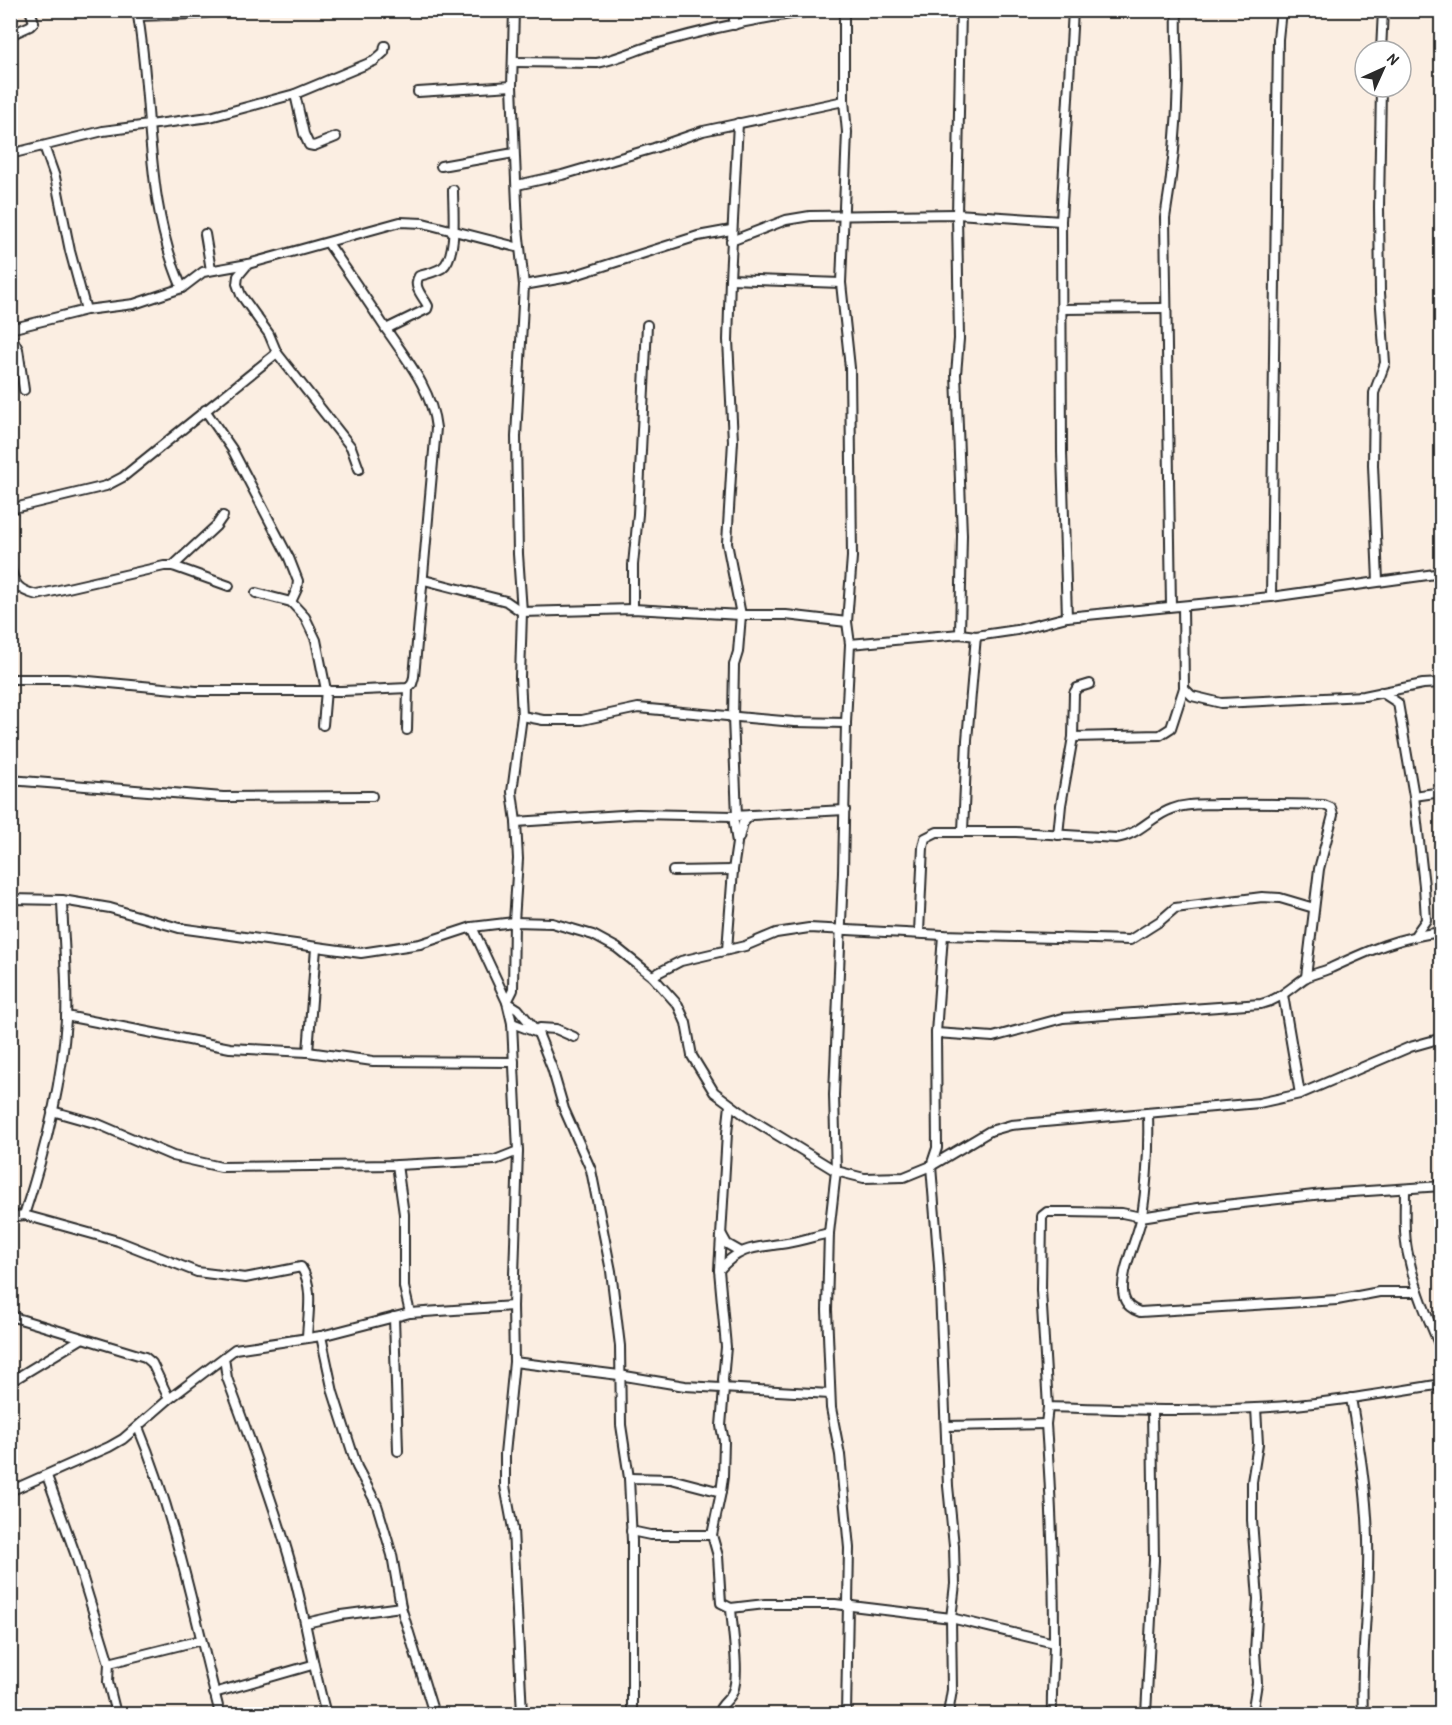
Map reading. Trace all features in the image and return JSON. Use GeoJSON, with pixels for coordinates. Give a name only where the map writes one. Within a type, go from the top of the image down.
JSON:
{"type":"FeatureCollection","features":[{"type":"Feature","properties":{"kind":"street"},"geometry":{"type":"LineString","coordinates":[[10,35],[34,22],[30,10]]}},
{"type":"Feature","properties":{"kind":"street"},"geometry":{"type":"LineString","coordinates":[[182,288],[170,260],[158,209],[137,14],[196,14],[224,10]]}},
{"type":"Feature","properties":{"kind":"street"},"geometry":{"type":"LineString","coordinates":[[507,1002],[513,990],[518,859],[512,792],[522,716],[520,677],[522,612],[518,554],[516,437],[524,285],[514,153],[512,86],[514,10]]}},
{"type":"Feature","properties":{"kind":"street"},"geometry":{"type":"LineString","coordinates":[[734,10],[734,25]]}},
{"type":"Feature","properties":{"kind":"street"},"geometry":{"type":"LineString","coordinates":[[513,62],[597,63],[658,43],[734,25],[777,15],[822,10]]}},
{"type":"Feature","properties":{"kind":"street"},"geometry":{"type":"LineString","coordinates":[[844,10],[844,101],[847,132],[841,283],[850,368],[852,557],[847,622],[850,644],[834,1095],[836,1171],[829,1233],[827,1310],[830,1394],[840,1455],[849,1548],[846,1714]]}},
{"type":"Feature","properties":{"kind":"street"},"geometry":{"type":"LineString","coordinates":[[960,634],[962,535],[956,374],[959,339],[957,214],[961,10]]}},
{"type":"Feature","properties":{"kind":"street"},"geometry":{"type":"LineString","coordinates":[[1067,617],[1062,452],[1060,221],[1072,10]]}},
{"type":"Feature","properties":{"kind":"street"},"geometry":{"type":"LineString","coordinates":[[1171,606],[1165,218],[1172,177],[1178,80],[1177,10]]}},
{"type":"Feature","properties":{"kind":"street"},"geometry":{"type":"LineString","coordinates":[[1271,597],[1278,39],[1281,10]]}},
{"type":"Feature","properties":{"kind":"street"},"geometry":{"type":"LineString","coordinates":[[1382,39],[1383,10]]}},
{"type":"Feature","properties":{"kind":"street"},"geometry":{"type":"LineString","coordinates":[[10,154],[103,130],[210,117],[295,94],[374,61],[384,52],[385,46]]}},
{"type":"Feature","properties":{"kind":"street"},"geometry":{"type":"LineString","coordinates":[[418,92],[512,86]]}},
{"type":"Feature","properties":{"kind":"street"},"geometry":{"type":"LineString","coordinates":[[295,94],[304,134],[309,145],[314,146],[336,137]]}},
{"type":"Feature","properties":{"kind":"street"},"geometry":{"type":"LineString","coordinates":[[1378,581],[1373,465],[1374,393],[1385,363],[1380,293],[1378,207],[1381,99]]}},
{"type":"Feature","properties":{"kind":"street"},"geometry":{"type":"LineString","coordinates":[[517,185],[562,175],[703,131],[844,101]]}},
{"type":"Feature","properties":{"kind":"street"},"geometry":{"type":"LineString","coordinates":[[737,843],[733,718],[734,665],[738,652],[741,615],[727,543],[733,441],[728,340],[731,230],[738,123]]}},
{"type":"Feature","properties":{"kind":"street"},"geometry":{"type":"LineString","coordinates":[[44,146],[55,177],[70,250],[86,310]]}},
{"type":"Feature","properties":{"kind":"street"},"geometry":{"type":"LineString","coordinates":[[441,166],[514,153]]}},
{"type":"Feature","properties":{"kind":"street"},"geometry":{"type":"LineString","coordinates":[[386,329],[427,309],[428,304],[418,289],[417,278],[443,267],[450,256],[453,231],[453,190]]}},
{"type":"Feature","properties":{"kind":"street"},"geometry":{"type":"LineString","coordinates":[[731,241],[786,220],[810,216],[957,214],[1060,221]]}},
{"type":"Feature","properties":{"kind":"street"},"geometry":{"type":"LineString","coordinates":[[10,329],[86,310],[134,304],[182,288],[203,272],[248,264],[400,222],[423,224],[520,248]]}},
{"type":"Feature","properties":{"kind":"street"},"geometry":{"type":"LineString","coordinates":[[524,285],[569,277],[698,236],[731,230]]}},
{"type":"Feature","properties":{"kind":"street"},"geometry":{"type":"LineString","coordinates":[[206,234],[211,270]]}},
{"type":"Feature","properties":{"kind":"street"},"geometry":{"type":"LineString","coordinates":[[328,243],[426,391],[435,417],[424,580],[414,676],[408,688],[407,730]]}},
{"type":"Feature","properties":{"kind":"street"},"geometry":{"type":"LineString","coordinates":[[237,284],[238,276],[248,264]]}},
{"type":"Feature","properties":{"kind":"street"},"geometry":{"type":"LineString","coordinates":[[227,267],[241,295],[269,334],[277,353],[351,447],[359,469]]}},
{"type":"Feature","properties":{"kind":"street"},"geometry":{"type":"LineString","coordinates":[[730,279],[841,283]]}},
{"type":"Feature","properties":{"kind":"street"},"geometry":{"type":"LineString","coordinates":[[1062,309],[1165,308]]}},
{"type":"Feature","properties":{"kind":"street"},"geometry":{"type":"LineString","coordinates":[[633,609],[633,565],[638,514],[647,325]]}},
{"type":"Feature","properties":{"kind":"street"},"geometry":{"type":"LineString","coordinates":[[10,334],[18,349],[24,390]]}},
{"type":"Feature","properties":{"kind":"street"},"geometry":{"type":"LineString","coordinates":[[10,509],[106,486],[136,468],[277,353]]}},
{"type":"Feature","properties":{"kind":"street"},"geometry":{"type":"LineString","coordinates":[[205,410],[232,449],[290,558],[298,581],[291,602]]}},
{"type":"Feature","properties":{"kind":"street"},"geometry":{"type":"LineString","coordinates":[[173,566],[210,532],[223,516]]}},
{"type":"Feature","properties":{"kind":"street"},"geometry":{"type":"LineString","coordinates":[[10,565],[14,581],[19,588],[37,595],[164,566],[173,566],[230,586]]}},
{"type":"Feature","properties":{"kind":"street"},"geometry":{"type":"LineString","coordinates":[[850,644],[960,634],[976,636],[1017,630],[1067,617],[1271,597],[1442,573]]}},
{"type":"Feature","properties":{"kind":"street"},"geometry":{"type":"LineString","coordinates":[[424,580],[506,601],[522,612],[633,609],[786,615],[847,622]]}},
{"type":"Feature","properties":{"kind":"street"},"geometry":{"type":"LineString","coordinates":[[256,593],[291,602],[305,616],[316,640],[326,690],[323,725]]}},
{"type":"Feature","properties":{"kind":"street"},"geometry":{"type":"LineString","coordinates":[[1073,737],[1160,735],[1171,728],[1184,688],[1183,606]]}},
{"type":"Feature","properties":{"kind":"street"},"geometry":{"type":"LineString","coordinates":[[963,831],[967,740],[976,636]]}},
{"type":"Feature","properties":{"kind":"street"},"geometry":{"type":"LineString","coordinates":[[10,679],[67,679],[196,691],[352,691],[408,688]]}},
{"type":"Feature","properties":{"kind":"street"},"geometry":{"type":"LineString","coordinates":[[1058,835],[1073,737],[1074,693],[1077,688],[1090,684]]}},
{"type":"Feature","properties":{"kind":"street"},"geometry":{"type":"LineString","coordinates":[[1184,688],[1192,696],[1221,703],[1364,696],[1442,684]]}},
{"type":"Feature","properties":{"kind":"street"},"geometry":{"type":"LineString","coordinates":[[1405,688],[1398,703],[1414,796],[1426,920],[1416,934]]}},
{"type":"Feature","properties":{"kind":"street"},"geometry":{"type":"LineString","coordinates":[[1381,692],[1398,703]]}},
{"type":"Feature","properties":{"kind":"street"},"geometry":{"type":"LineString","coordinates":[[522,716],[543,720],[582,720],[638,708],[733,718],[846,723]]}},
{"type":"Feature","properties":{"kind":"street"},"geometry":{"type":"LineString","coordinates":[[10,780],[223,797],[372,796]]}},
{"type":"Feature","properties":{"kind":"street"},"geometry":{"type":"LineString","coordinates":[[1414,796],[1442,792]]}},
{"type":"Feature","properties":{"kind":"street"},"geometry":{"type":"LineString","coordinates":[[919,932],[923,847],[925,838],[937,832],[963,831],[1116,838],[1126,837],[1161,814],[1187,805],[1254,803],[1324,805],[1330,808],[1333,814],[1319,869],[1306,977]]}},
{"type":"Feature","properties":{"kind":"street"},"geometry":{"type":"LineString","coordinates":[[516,822],[637,814],[735,816],[845,810]]}},
{"type":"Feature","properties":{"kind":"street"},"geometry":{"type":"LineString","coordinates":[[727,950],[737,843],[743,823],[750,815]]}},
{"type":"Feature","properties":{"kind":"street"},"geometry":{"type":"LineString","coordinates":[[673,871],[733,870]]}},
{"type":"Feature","properties":{"kind":"street"},"geometry":{"type":"LineString","coordinates":[[652,976],[681,961],[745,946],[776,933],[809,927],[944,935],[1130,940],[1160,921],[1175,908],[1262,897],[1280,898],[1314,908]]}},
{"type":"Feature","properties":{"kind":"street"},"geometry":{"type":"LineString","coordinates":[[10,899],[62,900],[110,908],[179,928],[362,953],[420,944],[472,927],[514,922],[552,923],[593,935],[617,948],[652,976],[678,1005],[687,1023],[692,1056],[714,1092],[730,1105],[836,1171],[864,1178],[904,1177],[931,1166],[990,1131],[1011,1125],[1043,1120],[1149,1113],[1259,1102],[1300,1094],[1410,1047],[1442,1038]]}},
{"type":"Feature","properties":{"kind":"street"},"geometry":{"type":"LineString","coordinates":[[24,1215],[38,1173],[63,1059],[66,1016],[62,900]]}},
{"type":"Feature","properties":{"kind":"street"},"geometry":{"type":"LineString","coordinates":[[1426,920],[1439,932]]}},
{"type":"Feature","properties":{"kind":"street"},"geometry":{"type":"LineString","coordinates":[[472,927],[507,1002],[512,1023],[518,1151],[513,1306],[514,1362],[505,1454],[505,1486],[513,1529],[522,1714]]}},
{"type":"Feature","properties":{"kind":"street"},"geometry":{"type":"LineString","coordinates":[[936,1033],[993,1037],[1063,1018],[1261,1005],[1283,995],[1306,977],[1371,949],[1416,934],[1439,932]]}},
{"type":"Feature","properties":{"kind":"street"},"geometry":{"type":"LineString","coordinates":[[944,935],[936,1033],[937,1148],[931,1166],[948,1486],[954,1546],[955,1584],[951,1618],[952,1690],[948,1714]]}},
{"type":"Feature","properties":{"kind":"street"},"geometry":{"type":"LineString","coordinates":[[308,1052],[316,948]]}},
{"type":"Feature","properties":{"kind":"street"},"geometry":{"type":"LineString","coordinates":[[1283,995],[1300,1094]]}},
{"type":"Feature","properties":{"kind":"street"},"geometry":{"type":"LineString","coordinates":[[507,1002],[518,1009],[538,1033],[552,1068],[564,1109],[591,1170],[611,1270],[620,1346],[621,1425],[629,1478],[632,1714]]}},
{"type":"Feature","properties":{"kind":"street"},"geometry":{"type":"LineString","coordinates":[[66,1016],[230,1048],[308,1052],[373,1061],[514,1062]]}},
{"type":"Feature","properties":{"kind":"street"},"geometry":{"type":"LineString","coordinates":[[512,1023],[538,1033]]}},
{"type":"Feature","properties":{"kind":"street"},"geometry":{"type":"LineString","coordinates":[[538,1033],[540,1028],[546,1027],[574,1037]]}},
{"type":"Feature","properties":{"kind":"street"},"geometry":{"type":"LineString","coordinates":[[730,1105],[719,1270],[726,1347],[723,1380],[723,1477],[712,1534],[718,1556],[721,1603],[731,1608],[765,1604],[847,1605],[951,1618],[1054,1643]]}},
{"type":"Feature","properties":{"kind":"street"},"geometry":{"type":"LineString","coordinates":[[52,1111],[98,1124],[174,1156],[221,1167],[397,1165],[495,1160],[518,1151]]}},
{"type":"Feature","properties":{"kind":"street"},"geometry":{"type":"LineString","coordinates":[[1149,1113],[1141,1217],[1127,1260],[1123,1295],[1126,1303],[1134,1310],[1140,1312],[1337,1300],[1379,1292],[1418,1292]]}},
{"type":"Feature","properties":{"kind":"street"},"geometry":{"type":"LineString","coordinates":[[397,1165],[404,1214],[404,1287],[410,1313]]}},
{"type":"Feature","properties":{"kind":"street"},"geometry":{"type":"LineString","coordinates":[[1052,1714],[1053,1534],[1041,1290],[1042,1216],[1047,1212],[1078,1212],[1122,1213],[1141,1217],[1323,1194],[1442,1186]]}},
{"type":"Feature","properties":{"kind":"street"},"geometry":{"type":"LineString","coordinates":[[1405,1189],[1405,1237],[1408,1258],[1418,1292],[1442,1352]]}},
{"type":"Feature","properties":{"kind":"street"},"geometry":{"type":"LineString","coordinates":[[10,1217],[24,1215],[117,1241],[197,1272],[245,1278],[302,1267],[309,1296],[308,1337]]}},
{"type":"Feature","properties":{"kind":"street"},"geometry":{"type":"LineString","coordinates":[[721,1231],[728,1244],[741,1252]]}},
{"type":"Feature","properties":{"kind":"street"},"geometry":{"type":"LineString","coordinates":[[719,1270],[741,1252],[767,1244],[788,1243],[829,1233]]}},
{"type":"Feature","properties":{"kind":"street"},"geometry":{"type":"LineString","coordinates":[[10,1491],[109,1447],[138,1427],[169,1399],[235,1349],[321,1336],[410,1313],[513,1306]]}},
{"type":"Feature","properties":{"kind":"street"},"geometry":{"type":"LineString","coordinates":[[10,1316],[145,1357],[152,1363],[169,1399]]}},
{"type":"Feature","properties":{"kind":"street"},"geometry":{"type":"LineString","coordinates":[[394,1317],[398,1451]]}},
{"type":"Feature","properties":{"kind":"street"},"geometry":{"type":"LineString","coordinates":[[321,1336],[333,1392],[357,1467],[377,1505],[392,1555],[401,1607],[434,1714]]}},
{"type":"Feature","properties":{"kind":"street"},"geometry":{"type":"LineString","coordinates":[[10,1382],[81,1339]]}},
{"type":"Feature","properties":{"kind":"street"},"geometry":{"type":"LineString","coordinates":[[224,1358],[227,1378],[273,1503],[306,1623],[312,1665],[326,1714]]}},
{"type":"Feature","properties":{"kind":"street"},"geometry":{"type":"LineString","coordinates":[[514,1362],[685,1386],[830,1394]]}},
{"type":"Feature","properties":{"kind":"street"},"geometry":{"type":"LineString","coordinates":[[1048,1407],[1152,1410],[1256,1408],[1351,1398],[1442,1384]]}},
{"type":"Feature","properties":{"kind":"street"},"geometry":{"type":"LineString","coordinates":[[1351,1398],[1361,1462],[1368,1541],[1367,1613],[1361,1692],[1363,1714]]}},
{"type":"Feature","properties":{"kind":"street"},"geometry":{"type":"LineString","coordinates":[[1252,1714],[1257,1683],[1255,1652],[1258,1599],[1252,1520],[1252,1482],[1258,1444],[1256,1408]]}},
{"type":"Feature","properties":{"kind":"street"},"geometry":{"type":"LineString","coordinates":[[1146,1714],[1154,1560],[1152,1410]]}},
{"type":"Feature","properties":{"kind":"street"},"geometry":{"type":"LineString","coordinates":[[946,1425],[1046,1424]]}},
{"type":"Feature","properties":{"kind":"street"},"geometry":{"type":"LineString","coordinates":[[138,1427],[178,1546],[220,1714]]}},
{"type":"Feature","properties":{"kind":"street"},"geometry":{"type":"LineString","coordinates":[[47,1476],[76,1556],[109,1663],[108,1682],[116,1714]]}},
{"type":"Feature","properties":{"kind":"street"},"geometry":{"type":"LineString","coordinates":[[629,1478],[671,1479],[721,1492]]}},
{"type":"Feature","properties":{"kind":"street"},"geometry":{"type":"LineString","coordinates":[[631,1531],[650,1535],[712,1534]]}},
{"type":"Feature","properties":{"kind":"street"},"geometry":{"type":"LineString","coordinates":[[306,1623],[342,1615],[401,1607]]}},
{"type":"Feature","properties":{"kind":"street"},"geometry":{"type":"LineString","coordinates":[[718,1714],[719,1707],[733,1691],[735,1671],[731,1608]]}},
{"type":"Feature","properties":{"kind":"street"},"geometry":{"type":"LineString","coordinates":[[109,1663],[201,1640]]}},
{"type":"Feature","properties":{"kind":"street"},"geometry":{"type":"LineString","coordinates":[[214,1693],[312,1665]]}}]}
